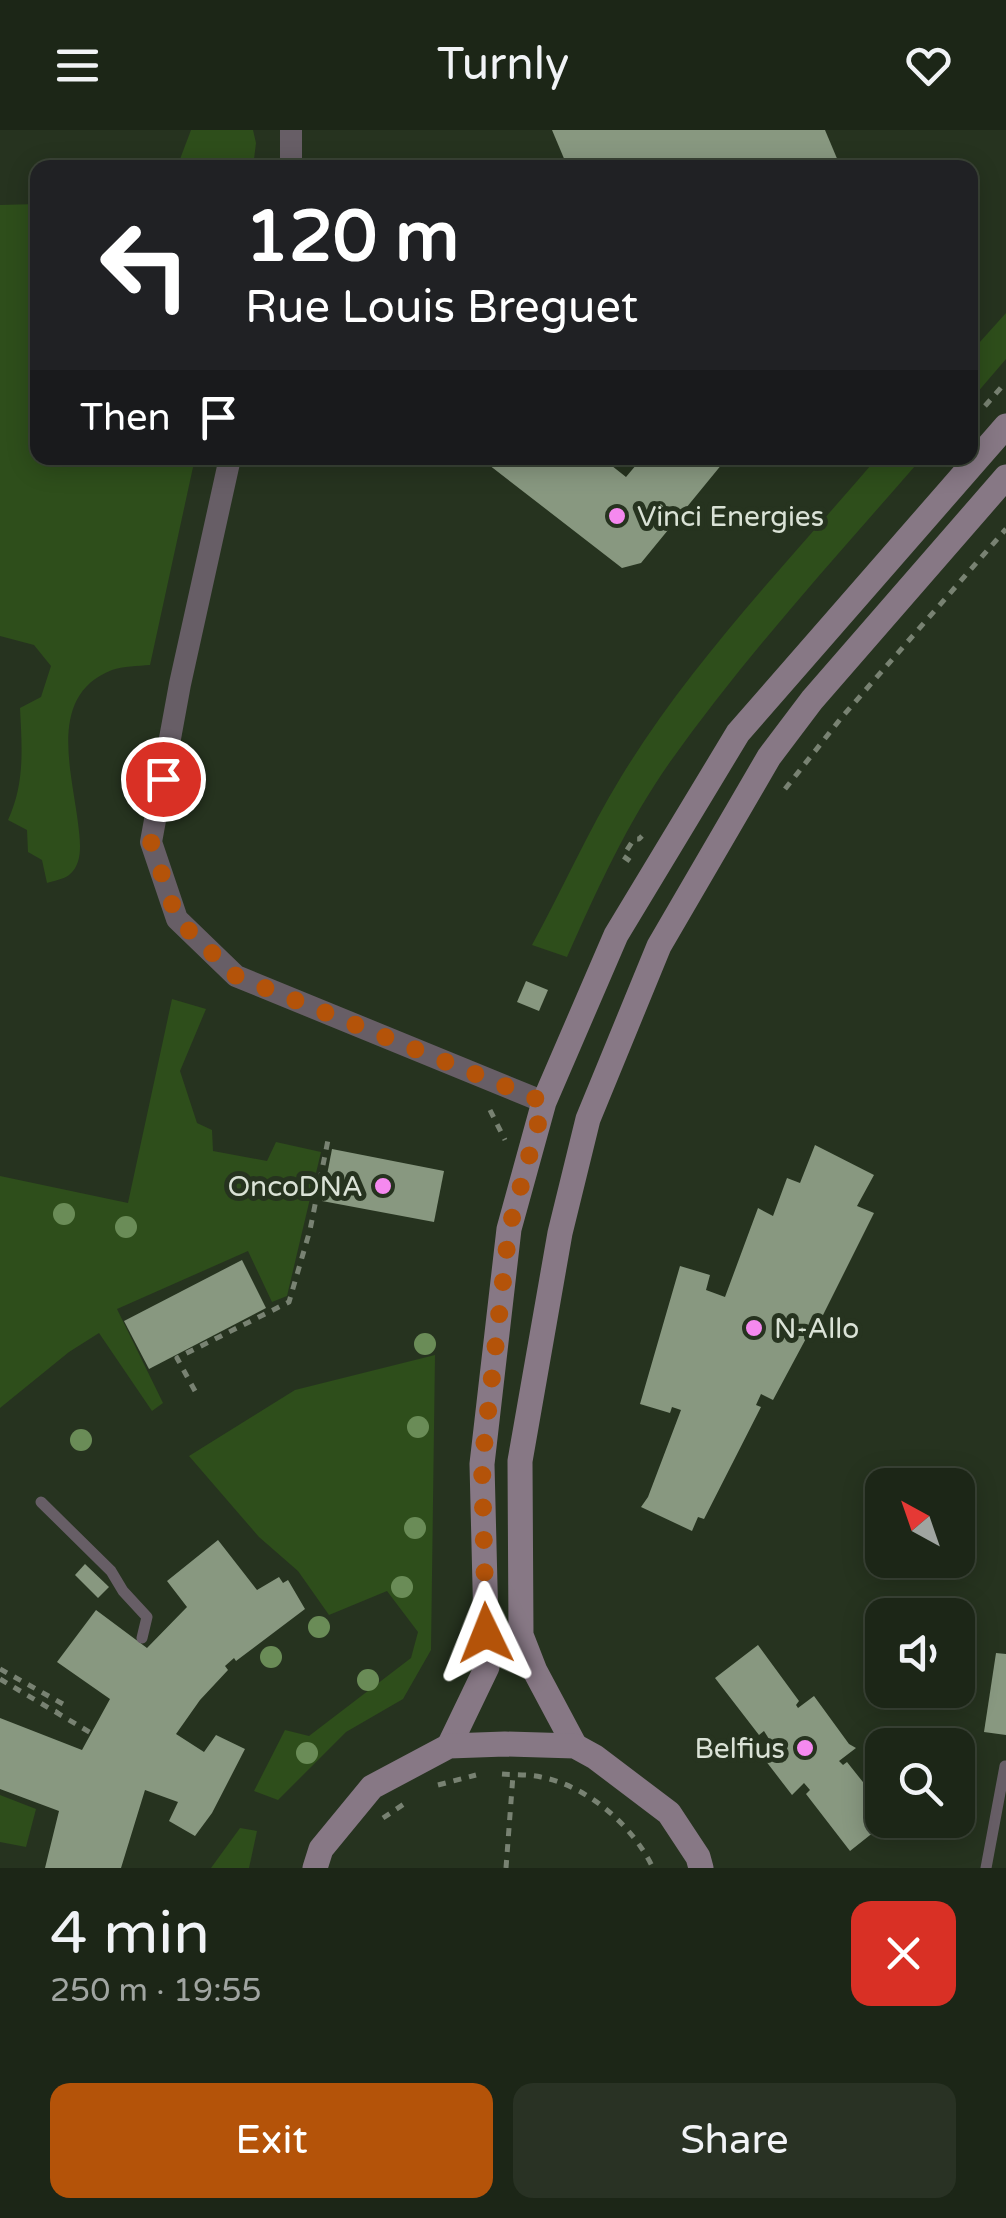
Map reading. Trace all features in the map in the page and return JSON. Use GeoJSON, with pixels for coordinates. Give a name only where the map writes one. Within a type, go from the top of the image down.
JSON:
{"type":"FeatureCollection","features":[{"type":"Feature","properties":{"kind":"street"},"geometry":{"type":"LineString","coordinates":[[291,130],[291,160]]}},
{"type":"Feature","properties":{"kind":"street"},"geometry":{"type":"LineString","coordinates":[[978,458],[1006,426]]}},
{"type":"Feature","properties":{"kind":"street"},"geometry":{"type":"LineString","coordinates":[[228,465],[180,684],[151,842],[177,919],[236,976],[544,1102]]}},
{"type":"Feature","properties":{"kind":"street"},"geometry":{"type":"LineString","coordinates":[[449,1746],[487,1666],[482,1464],[509,1229],[544,1102],[616,935],[738,732],[972,465]]}},
{"type":"Feature","properties":{"kind":"street"},"geometry":{"type":"LineString","coordinates":[[575,1746],[535,1672],[521,1635],[520,1462],[560,1233],[588,1119],[659,946],[769,757],[812,700],[1006,477]]}},
{"type":"Feature","properties":{"kind":"street"},"geometry":{"type":"LineString","coordinates":[[315,1868],[321,1849],[372,1787],[449,1746],[575,1746],[595,1756],[670,1812],[701,1868]]}},
{"type":"Feature","properties":{"kind":"lane"},"geometry":{"type":"LineString","coordinates":[[41,1502],[110,1571],[123,1592],[148,1617],[142,1638]]}},
{"type":"Feature","properties":{"kind":"lane"},"geometry":{"type":"LineString","coordinates":[[986,1868],[1005,1766]]}},
{"type":"Feature","properties":{"kind":"path"},"geometry":{"type":"LineString","coordinates":[[777,800],[842,717],[1006,529]]}},
{"type":"Feature","properties":{"kind":"path"},"geometry":{"type":"LineString","coordinates":[[195,1391],[176,1358],[289,1302],[310,1230],[329,1135]]}},
{"type":"Feature","properties":{"kind":"path"},"geometry":{"type":"LineString","coordinates":[[0,1669],[63,1704],[57,1712]]}},
{"type":"Feature","properties":{"kind":"path"},"geometry":{"type":"LineString","coordinates":[[0,1678],[90,1733]]}},
{"type":"Feature","properties":{"kind":"path"},"geometry":{"type":"LineString","coordinates":[[426,1788],[484,1772]]}},
{"type":"Feature","properties":{"kind":"path"},"geometry":{"type":"LineString","coordinates":[[498,1774],[544,1777],[598,1802],[641,1844],[653,1868]]}},
{"type":"Feature","properties":{"kind":"path"},"geometry":{"type":"LineString","coordinates":[[506,1868],[512,1774]]}},
{"type":"Feature","properties":{"kind":"path"},"geometry":{"type":"LineString","coordinates":[[377,1823],[414,1797]]}},
{"type":"Feature","properties":{"kind":"green space"},"geometry":{"type":"Polygon","coordinates":[[[191,130],[253,130],[254,160],[180,160],[191,130]]]}},
{"type":"Feature","properties":{"kind":"green space"},"geometry":{"type":"Polygon","coordinates":[[[30,204],[30,465],[193,465],[150,665],[112,670],[92,682],[78,697],[71,716],[69,758],[80,837],[79,858],[69,875],[47,883],[42,860],[28,852],[27,830],[8,820],[20,779],[20,708],[41,697],[51,666],[34,645],[0,636],[0,205],[30,204]]]}},
{"type":"Feature","properties":{"kind":"green space"},"geometry":{"type":"Polygon","coordinates":[[[1006,313],[1006,359],[978,392],[978,344],[1006,313]]]}},
{"type":"Feature","properties":{"kind":"green space"},"geometry":{"type":"Polygon","coordinates":[[[871,465],[916,465],[760,645],[670,762],[626,833],[567,957],[532,945],[597,818],[648,734],[742,613],[871,465]]]}},
{"type":"Feature","properties":{"kind":"green space"},"geometry":{"type":"Polygon","coordinates":[[[172,999],[206,1009],[180,1071],[197,1123],[212,1130],[213,1151],[267,1161],[276,1142],[321,1152],[287,1296],[272,1302],[248,1251],[117,1309],[163,1403],[152,1411],[99,1333],[0,1408],[0,1176],[128,1203],[172,999]]]}},
{"type":"Feature","properties":{"kind":"green space"},"geometry":{"type":"Polygon","coordinates":[[[435,1355],[431,1650],[403,1699],[346,1732],[278,1800],[254,1791],[285,1730],[309,1736],[411,1658],[418,1632],[387,1591],[329,1615],[298,1571],[259,1537],[189,1456],[295,1390],[435,1355]]]}},
{"type":"Feature","properties":{"kind":"green space"},"geometry":{"type":"Polygon","coordinates":[[[0,1795],[36,1809],[26,1847],[0,1842],[0,1795]]]}},
{"type":"Feature","properties":{"kind":"green space"},"geometry":{"type":"Polygon","coordinates":[[[240,1828],[257,1831],[249,1868],[211,1868],[240,1828]]]}},
{"type":"Feature","properties":{"kind":"building"},"geometry":{"type":"Polygon","coordinates":[[[552,130],[825,130],[838,160],[565,160],[552,130]]]}},
{"type":"Feature","properties":{"kind":"building","name":"Vinci Energies"},"geometry":{"type":"Polygon","coordinates":[[[489,465],[611,465],[626,477],[636,465],[721,465],[641,563],[622,568],[489,465]]]}},
{"type":"Feature","properties":{"kind":"building"},"geometry":{"type":"Polygon","coordinates":[[[526,981],[548,990],[539,1011],[517,1002],[526,981]]]}},
{"type":"Feature","properties":{"kind":"building","name":"N-Allo"},"geometry":{"type":"Polygon","coordinates":[[[815,1145],[874,1175],[857,1206],[874,1213],[814,1333],[810,1331],[773,1400],[761,1394],[756,1405],[761,1407],[704,1519],[698,1517],[692,1531],[641,1507],[681,1410],[672,1407],[670,1413],[640,1404],[680,1266],[710,1275],[706,1290],[725,1297],[758,1208],[773,1216],[787,1178],[800,1183],[815,1145]]]}},
{"type":"Feature","properties":{"kind":"building","name":"OncoDNA"},"geometry":{"type":"Polygon","coordinates":[[[332,1149],[444,1171],[434,1222],[322,1201],[332,1149]]]}},
{"type":"Feature","properties":{"kind":"building"},"geometry":{"type":"Polygon","coordinates":[[[242,1260],[266,1308],[149,1369],[124,1321],[242,1260]]]}},
{"type":"Feature","properties":{"kind":"building"},"geometry":{"type":"Polygon","coordinates":[[[218,1540],[257,1590],[279,1577],[283,1583],[288,1580],[305,1609],[225,1666],[228,1670],[176,1734],[204,1752],[216,1735],[245,1749],[212,1813],[195,1836],[169,1821],[178,1802],[145,1790],[121,1868],[45,1868],[59,1811],[0,1789],[0,1718],[82,1750],[110,1699],[57,1662],[96,1610],[147,1648],[187,1607],[167,1581],[218,1540]]]}},
{"type":"Feature","properties":{"kind":"building"},"geometry":{"type":"Polygon","coordinates":[[[85,1564],[109,1587],[98,1598],[75,1575],[85,1564]]]}},
{"type":"Feature","properties":{"kind":"building","name":"Belfius"},"geometry":{"type":"Polygon","coordinates":[[[758,1645],[799,1701],[798,1708],[814,1696],[856,1748],[839,1761],[843,1765],[847,1762],[865,1785],[866,1838],[850,1851],[806,1794],[810,1790],[804,1783],[792,1795],[755,1747],[769,1739],[764,1731],[759,1735],[715,1678],[758,1645]]]}},
{"type":"Feature","properties":{"kind":"building"},"geometry":{"type":"Polygon","coordinates":[[[996,1653],[1006,1654],[1006,1735],[984,1732],[996,1653]]]}},
{"type":"Feature","properties":{"kind":"place","name":"Vinci Energies"},"geometry":{"type":"Point","coordinates":[617,516]}},
{"type":"Feature","properties":{"kind":"place","name":"OncoDNA"},"geometry":{"type":"Point","coordinates":[383,1186]}},
{"type":"Feature","properties":{"kind":"place","name":"N-Allo"},"geometry":{"type":"Point","coordinates":[754,1328]}},
{"type":"Feature","properties":{"kind":"place","name":"Belfius"},"geometry":{"type":"Point","coordinates":[805,1748]}},
{"type":"Feature","properties":{"kind":"route"},"geometry":{"type":"LineString","coordinates":[[163,779],[151,842],[177,919],[236,976],[544,1102],[509,1229],[482,1464],[486,1633]]}}]}
